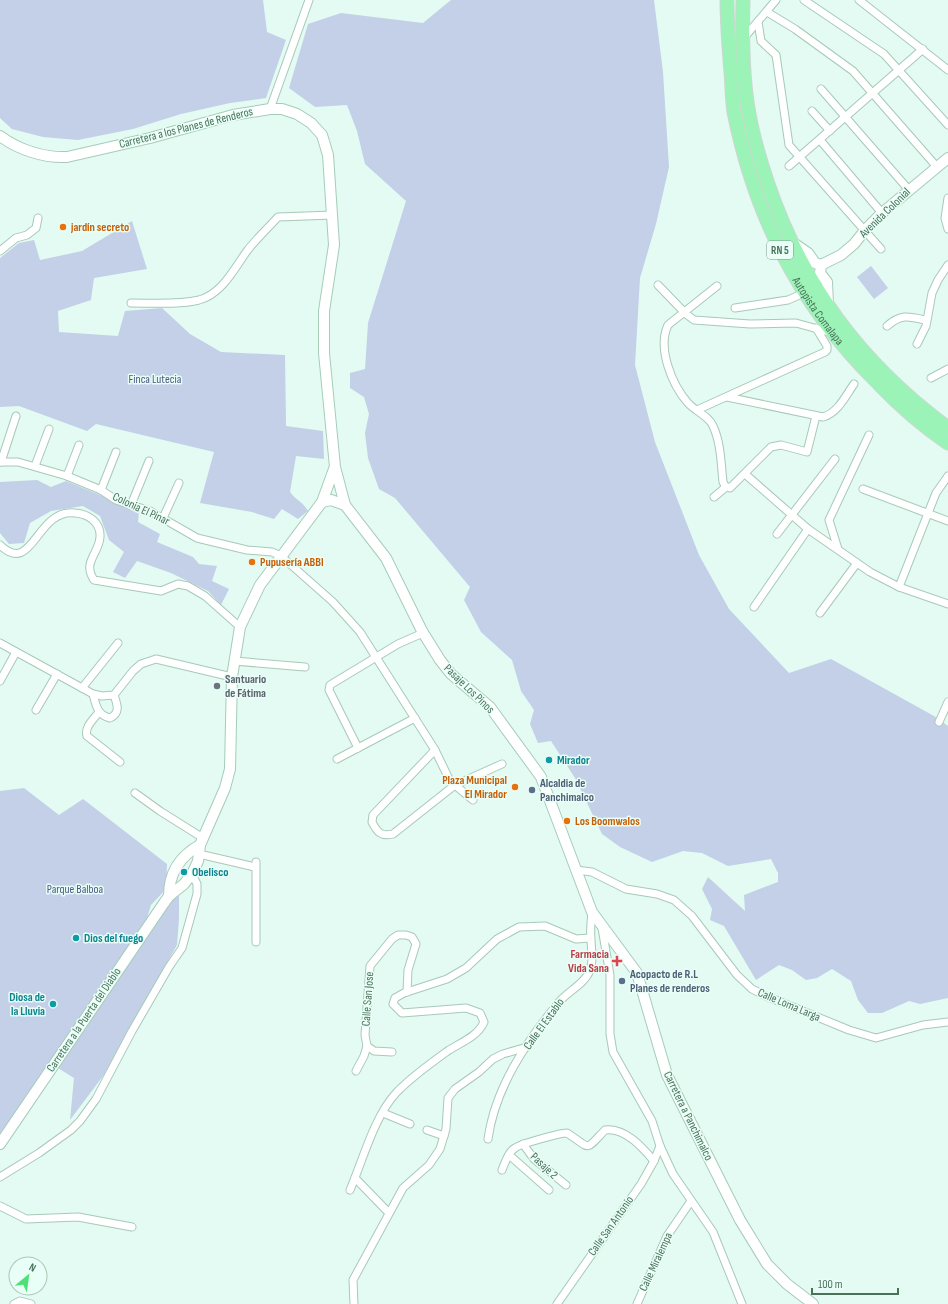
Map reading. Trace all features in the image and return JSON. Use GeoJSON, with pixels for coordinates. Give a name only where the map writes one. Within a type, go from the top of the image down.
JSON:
{"type":"FeatureCollection","features":[{"type":"Feature","properties":{"kind":"highway","name":"Autopista Comalapa"},"geometry":{"type":"LineString","coordinates":[[726,0],[734,110],[747,164],[775,240],[804,293],[832,334],[863,369],[888,394],[934,434],[948,443]]}},
{"type":"Feature","properties":{"kind":"highway","name":"Autopista Comalapa"},"geometry":{"type":"LineString","coordinates":[[743,0],[742,40],[750,121],[761,162],[790,241],[810,280],[856,344],[882,372],[917,405],[948,428]]}},
{"type":"Feature","properties":{"kind":"main road","name":"Carretera a los Planes de Renderos"},"geometry":{"type":"LineString","coordinates":[[0,136],[15,146],[32,152],[58,157],[67,157],[150,138],[233,115],[270,109],[282,109],[297,114],[311,123],[322,135],[328,155],[333,216],[334,245],[323,320],[324,353],[335,467]]}},
{"type":"Feature","properties":{"kind":"main road","name":"Avenida Colonial"},"geometry":{"type":"LineString","coordinates":[[821,265],[841,255],[854,244],[882,213],[948,158]]}},
{"type":"Feature","properties":{"kind":"main road"},"geometry":{"type":"LineString","coordinates":[[790,241],[808,254],[815,263],[821,265],[820,273],[826,282],[828,307]]}},
{"type":"Feature","properties":{"kind":"main road","name":"Carretera a la Puerta del Diablo"},"geometry":{"type":"LineString","coordinates":[[0,1144],[169,896],[180,889],[192,874],[201,846],[221,798],[230,768],[232,677],[240,627],[260,585],[322,502],[335,467]]}},
{"type":"Feature","properties":{"kind":"main road","name":"Pasaje Los Pinos"},"geometry":{"type":"LineString","coordinates":[[335,467],[345,505],[386,558],[423,632],[448,670],[490,707],[534,766],[543,782],[592,912]]}},
{"type":"Feature","properties":{"kind":"main road"},"geometry":{"type":"LineString","coordinates":[[322,502],[331,500],[345,505]]}},
{"type":"Feature","properties":{"kind":"main road","name":"Carretera a la Puerta del Diablo"},"geometry":{"type":"LineString","coordinates":[[169,896],[172,875],[179,863],[188,852],[201,846]]}},
{"type":"Feature","properties":{"kind":"main road","name":"Carretera a Panchimalco"},"geometry":{"type":"LineString","coordinates":[[592,912],[609,942],[630,960],[637,973],[667,1075],[740,1220],[767,1264],[788,1284],[813,1304]]}},
{"type":"Feature","properties":{"kind":"street"},"geometry":{"type":"LineString","coordinates":[[270,109],[309,0]]}},
{"type":"Feature","properties":{"kind":"street"},"geometry":{"type":"LineString","coordinates":[[742,40],[776,0]]}},
{"type":"Feature","properties":{"kind":"street"},"geometry":{"type":"LineString","coordinates":[[804,0],[884,54],[948,125]]}},
{"type":"Feature","properties":{"kind":"street"},"geometry":{"type":"LineString","coordinates":[[859,0],[948,70]]}},
{"type":"Feature","properties":{"kind":"street"},"geometry":{"type":"LineString","coordinates":[[767,12],[795,29],[844,64],[873,93],[937,167]]}},
{"type":"Feature","properties":{"kind":"street"},"geometry":{"type":"LineString","coordinates":[[758,22],[761,41],[776,55],[789,144],[866,229],[881,249]]}},
{"type":"Feature","properties":{"kind":"street"},"geometry":{"type":"LineString","coordinates":[[789,166],[923,49]]}},
{"type":"Feature","properties":{"kind":"street"},"geometry":{"type":"LineString","coordinates":[[821,89],[909,190]]}},
{"type":"Feature","properties":{"kind":"street"},"geometry":{"type":"LineString","coordinates":[[812,111],[830,131]]}},
{"type":"Feature","properties":{"kind":"street"},"geometry":{"type":"LineString","coordinates":[[820,140],[882,213]]}},
{"type":"Feature","properties":{"kind":"street"},"geometry":{"type":"LineString","coordinates":[[948,198],[945,218],[948,228]]}},
{"type":"Feature","properties":{"kind":"street"},"geometry":{"type":"LineString","coordinates":[[132,303],[177,303],[200,300],[216,291],[248,250],[278,217],[333,216]]}},
{"type":"Feature","properties":{"kind":"street"},"geometry":{"type":"LineString","coordinates":[[0,251],[16,238],[27,235],[36,228],[38,218]]}},
{"type":"Feature","properties":{"kind":"street"},"geometry":{"type":"LineString","coordinates":[[917,344],[926,326],[932,293],[938,280],[948,265]]}},
{"type":"Feature","properties":{"kind":"street"},"geometry":{"type":"LineString","coordinates":[[658,285],[694,320],[750,324],[796,323],[832,334]]}},
{"type":"Feature","properties":{"kind":"street"},"geometry":{"type":"LineString","coordinates":[[717,286],[668,325],[664,333],[664,341],[668,367],[680,393],[689,404],[712,424],[719,442],[723,482],[726,487]]}},
{"type":"Feature","properties":{"kind":"street"},"geometry":{"type":"LineString","coordinates":[[735,308],[788,300],[804,293]]}},
{"type":"Feature","properties":{"kind":"street"},"geometry":{"type":"LineString","coordinates":[[887,326],[898,317],[912,317],[926,320]]}},
{"type":"Feature","properties":{"kind":"street"},"geometry":{"type":"LineString","coordinates":[[697,410],[825,352],[827,350],[827,346],[816,328]]}},
{"type":"Feature","properties":{"kind":"street"},"geometry":{"type":"LineString","coordinates":[[931,378],[948,369]]}},
{"type":"Feature","properties":{"kind":"street"},"geometry":{"type":"LineString","coordinates":[[727,397],[824,417],[830,415],[854,384]]}},
{"type":"Feature","properties":{"kind":"street"},"geometry":{"type":"LineString","coordinates":[[1,462],[2,451],[16,416]]}},
{"type":"Feature","properties":{"kind":"street"},"geometry":{"type":"LineString","coordinates":[[714,498],[726,487],[730,488],[761,456],[776,445],[807,452],[816,416]]}},
{"type":"Feature","properties":{"kind":"street"},"geometry":{"type":"LineString","coordinates":[[35,466],[49,429]]}},
{"type":"Feature","properties":{"kind":"street"},"geometry":{"type":"LineString","coordinates":[[838,549],[829,520],[869,435]]}},
{"type":"Feature","properties":{"kind":"street"},"geometry":{"type":"LineString","coordinates":[[67,476],[79,445]]}},
{"type":"Feature","properties":{"kind":"street"},"geometry":{"type":"LineString","coordinates":[[101,490],[116,452]]}},
{"type":"Feature","properties":{"kind":"street"},"geometry":{"type":"LineString","coordinates":[[777,534],[835,459]]}},
{"type":"Feature","properties":{"kind":"street"},"geometry":{"type":"LineString","coordinates":[[131,505],[149,461]]}},
{"type":"Feature","properties":{"kind":"street","name":"Colonia El Pinar"},"geometry":{"type":"LineString","coordinates":[[1,462],[18,462],[67,476],[101,490],[116,500],[163,518],[197,538],[247,550],[272,552],[281,556]]}},
{"type":"Feature","properties":{"kind":"street"},"geometry":{"type":"LineString","coordinates":[[745,474],[808,529],[878,578],[948,604]]}},
{"type":"Feature","properties":{"kind":"street"},"geometry":{"type":"LineString","coordinates":[[899,587],[936,493],[948,476]]}},
{"type":"Feature","properties":{"kind":"street"},"geometry":{"type":"LineString","coordinates":[[163,518],[179,483]]}},
{"type":"Feature","properties":{"kind":"street"},"geometry":{"type":"LineString","coordinates":[[863,489],[948,521]]}},
{"type":"Feature","properties":{"kind":"street"},"geometry":{"type":"LineString","coordinates":[[0,545],[9,552],[18,554],[24,552],[35,541],[49,521],[58,515],[71,512],[84,514],[92,518],[98,527],[100,538],[90,562],[90,573],[94,580],[161,591],[178,584],[188,586],[205,596],[240,627]]}},
{"type":"Feature","properties":{"kind":"street"},"geometry":{"type":"LineString","coordinates":[[754,607],[808,529]]}},
{"type":"Feature","properties":{"kind":"street"},"geometry":{"type":"LineString","coordinates":[[281,556],[333,602],[360,632],[435,750],[450,781],[473,800]]}},
{"type":"Feature","properties":{"kind":"street"},"geometry":{"type":"LineString","coordinates":[[820,613],[857,563]]}},
{"type":"Feature","properties":{"kind":"street"},"geometry":{"type":"LineString","coordinates":[[358,748],[329,690],[336,681],[398,644],[423,632]]}},
{"type":"Feature","properties":{"kind":"street"},"geometry":{"type":"LineString","coordinates":[[0,643],[93,694],[102,696],[114,695],[133,671],[141,664],[156,659],[232,677]]}},
{"type":"Feature","properties":{"kind":"street"},"geometry":{"type":"LineString","coordinates":[[82,688],[118,643]]}},
{"type":"Feature","properties":{"kind":"street"},"geometry":{"type":"LineString","coordinates":[[0,681],[16,652]]}},
{"type":"Feature","properties":{"kind":"street"},"geometry":{"type":"LineString","coordinates":[[234,661],[305,667]]}},
{"type":"Feature","properties":{"kind":"street"},"geometry":{"type":"LineString","coordinates":[[36,710],[57,674]]}},
{"type":"Feature","properties":{"kind":"street"},"geometry":{"type":"LineString","coordinates":[[93,694],[99,712],[107,717],[114,716],[117,706],[114,695]]}},
{"type":"Feature","properties":{"kind":"street"},"geometry":{"type":"LineString","coordinates":[[939,722],[948,702]]}},
{"type":"Feature","properties":{"kind":"street"},"geometry":{"type":"LineString","coordinates":[[99,712],[88,727],[86,732],[87,736],[120,762]]}},
{"type":"Feature","properties":{"kind":"street"},"geometry":{"type":"LineString","coordinates":[[337,759],[415,718]]}},
{"type":"Feature","properties":{"kind":"street"},"geometry":{"type":"LineString","coordinates":[[435,750],[373,815],[372,822],[375,829],[385,836],[393,834],[455,785],[502,764]]}},
{"type":"Feature","properties":{"kind":"street"},"geometry":{"type":"LineString","coordinates":[[135,793],[160,811],[201,846],[256,864],[256,942]]}},
{"type":"Feature","properties":{"kind":"street","name":"Calle Loma Larga"},"geometry":{"type":"LineString","coordinates":[[576,870],[592,872],[622,888],[657,894],[674,900],[692,916],[744,982],[761,994],[835,1025],[865,1036],[876,1038],[923,1025],[948,1022]]}},
{"type":"Feature","properties":{"kind":"street"},"geometry":{"type":"LineString","coordinates":[[0,1177],[39,1153],[71,1130],[80,1121],[96,1099],[132,1031],[169,967],[182,948],[197,894],[197,884],[192,874]]}},
{"type":"Feature","properties":{"kind":"street","name":"Calle El Establo"},"geometry":{"type":"LineString","coordinates":[[488,1139],[495,1105],[506,1079],[560,1001],[584,980],[590,972],[592,959],[590,938],[592,912]]}},
{"type":"Feature","properties":{"kind":"street"},"geometry":{"type":"LineString","coordinates":[[350,1190],[383,1113],[391,1100],[408,1082],[478,1032],[484,1022],[484,1019],[480,1013],[466,1008],[402,1013],[395,1007],[393,1001],[398,995],[447,979],[466,968],[497,939],[519,927],[545,926],[576,939],[590,938]]}},
{"type":"Feature","properties":{"kind":"street","name":"Calle San Jose"},"geometry":{"type":"LineString","coordinates":[[366,1046],[365,1035],[370,966],[392,939],[398,935],[412,937],[416,944],[408,970],[407,992]]}},
{"type":"Feature","properties":{"kind":"street"},"geometry":{"type":"LineString","coordinates":[[609,942],[610,1034],[613,1052],[652,1121],[660,1146],[673,1174],[713,1232],[742,1304]]}},
{"type":"Feature","properties":{"kind":"street"},"geometry":{"type":"LineString","coordinates":[[356,1071],[364,1056],[366,1046],[374,1051],[392,1052]]}},
{"type":"Feature","properties":{"kind":"street"},"geometry":{"type":"LineString","coordinates":[[354,1304],[353,1280],[388,1214],[403,1188],[429,1165],[440,1149],[446,1129],[448,1098],[455,1088],[479,1072],[493,1059],[502,1054],[527,1047]]}},
{"type":"Feature","properties":{"kind":"street"},"geometry":{"type":"LineString","coordinates":[[383,1113],[410,1124]]}},
{"type":"Feature","properties":{"kind":"street"},"geometry":{"type":"LineString","coordinates":[[502,1170],[509,1155],[515,1148],[523,1144],[567,1133],[582,1144],[589,1146],[594,1144],[605,1130],[611,1129],[640,1144],[654,1161]]}},
{"type":"Feature","properties":{"kind":"street"},"geometry":{"type":"LineString","coordinates":[[427,1130],[444,1136]]}},
{"type":"Feature","properties":{"kind":"street","name":"Pasaje 2"},"geometry":{"type":"LineString","coordinates":[[523,1144],[534,1159],[566,1185]]}},
{"type":"Feature","properties":{"kind":"street","name":"Calle San Antonio"},"geometry":{"type":"LineString","coordinates":[[557,1304],[641,1184],[654,1161],[660,1146]]}},
{"type":"Feature","properties":{"kind":"street"},"geometry":{"type":"LineString","coordinates":[[509,1155],[549,1190]]}},
{"type":"Feature","properties":{"kind":"street"},"geometry":{"type":"LineString","coordinates":[[355,1178],[388,1214]]}},
{"type":"Feature","properties":{"kind":"street","name":"Calle Miralempa"},"geometry":{"type":"LineString","coordinates":[[637,1304],[667,1236],[691,1201]]}},
{"type":"Feature","properties":{"kind":"street"},"geometry":{"type":"LineString","coordinates":[[0,1206],[26,1219],[78,1217],[132,1227]]}},
{"type":"Feature","properties":{"kind":"street"},"geometry":{"type":"LineString","coordinates":[[14,1304],[20,1302],[31,1304]]}},
{"type":"Feature","properties":{"kind":"green space"},"geometry":{"type":"Polygon","coordinates":[[[0,0],[263,0],[267,32],[286,40],[266,98],[230,103],[181,114],[133,129],[78,140],[43,137],[12,129],[0,118],[0,0]]]}},
{"type":"Feature","properties":{"kind":"green space"},"geometry":{"type":"Polygon","coordinates":[[[451,0],[654,0],[663,72],[669,167],[656,224],[640,278],[635,365],[655,442],[699,555],[729,609],[789,673],[831,659],[934,716],[948,726],[948,998],[920,1004],[909,1001],[882,1013],[868,1013],[858,1000],[851,981],[832,969],[817,978],[806,980],[792,970],[779,965],[756,980],[724,926],[710,920],[712,909],[702,889],[708,877],[745,911],[744,895],[778,882],[778,873],[771,859],[728,866],[702,853],[683,851],[652,862],[620,847],[602,834],[575,778],[551,741],[538,743],[530,724],[534,710],[521,691],[512,660],[481,632],[464,600],[470,587],[395,498],[379,489],[368,458],[365,433],[369,414],[364,397],[350,388],[350,373],[365,369],[368,323],[406,201],[365,164],[357,131],[347,105],[315,107],[289,88],[308,24],[341,13],[423,23],[451,0]]]}},
{"type":"Feature","properties":{"kind":"green space","name":"Finca Lutecia"},"geometry":{"type":"Polygon","coordinates":[[[132,221],[147,269],[94,278],[91,300],[58,311],[59,332],[118,336],[125,311],[162,308],[190,334],[221,352],[285,355],[286,426],[323,431],[324,459],[296,456],[290,492],[304,505],[308,511],[298,519],[282,509],[274,519],[252,512],[200,503],[214,452],[96,424],[87,431],[19,406],[0,407],[0,258],[19,243],[34,240],[40,260],[82,251],[132,221]]]}},
{"type":"Feature","properties":{"kind":"green space"},"geometry":{"type":"Polygon","coordinates":[[[871,266],[888,288],[874,299],[857,277],[871,266]]]}},
{"type":"Feature","properties":{"kind":"green space"},"geometry":{"type":"Polygon","coordinates":[[[37,480],[51,487],[66,481],[139,511],[138,522],[160,534],[157,542],[193,557],[199,564],[217,566],[212,581],[229,589],[221,605],[208,591],[171,573],[137,561],[125,578],[113,572],[124,552],[109,540],[100,516],[83,506],[51,511],[30,523],[24,543],[9,544],[0,533],[0,482],[37,480]]]}},
{"type":"Feature","properties":{"kind":"green space","name":"Parque Balboa"},"geometry":{"type":"Polygon","coordinates":[[[24,788],[59,815],[83,799],[167,864],[166,889],[151,905],[147,918],[0,1136],[0,791],[24,788]]]}},
{"type":"Feature","properties":{"kind":"green space"},"geometry":{"type":"Polygon","coordinates":[[[179,894],[177,945],[103,1076],[70,1120],[74,1078],[58,1068],[171,900],[179,894]]]}},
{"type":"Feature","properties":{"kind":"place","name":"jardín secreto"},"geometry":{"type":"Point","coordinates":[63,227]}},
{"type":"Feature","properties":{"kind":"place","name":"Pupusería ABBI"},"geometry":{"type":"Point","coordinates":[252,562]}},
{"type":"Feature","properties":{"kind":"place","name":"Santuario de Fátima"},"geometry":{"type":"Point","coordinates":[217,686]}},
{"type":"Feature","properties":{"kind":"place","name":"Mirador"},"geometry":{"type":"Point","coordinates":[549,760]}},
{"type":"Feature","properties":{"kind":"place","name":"Plaza Municipal El Mirador"},"geometry":{"type":"Point","coordinates":[515,787]}},
{"type":"Feature","properties":{"kind":"place","name":"Alcaldia de Panchimalco"},"geometry":{"type":"Point","coordinates":[532,790]}},
{"type":"Feature","properties":{"kind":"place","name":"Los Boomwalos"},"geometry":{"type":"Point","coordinates":[567,821]}},
{"type":"Feature","properties":{"kind":"place","name":"Obelisco"},"geometry":{"type":"Point","coordinates":[184,872]}},
{"type":"Feature","properties":{"kind":"place","name":"Dios del fuego"},"geometry":{"type":"Point","coordinates":[76,938]}},
{"type":"Feature","properties":{"kind":"place","name":"Farmacia Vida Sana"},"geometry":{"type":"Point","coordinates":[617,961]}},
{"type":"Feature","properties":{"kind":"place","name":"Acopacto de R.L Planes de renderos"},"geometry":{"type":"Point","coordinates":[622,981]}},
{"type":"Feature","properties":{"kind":"place","name":"Diosa de la Lluvia"},"geometry":{"type":"Point","coordinates":[53,1004]}}]}
